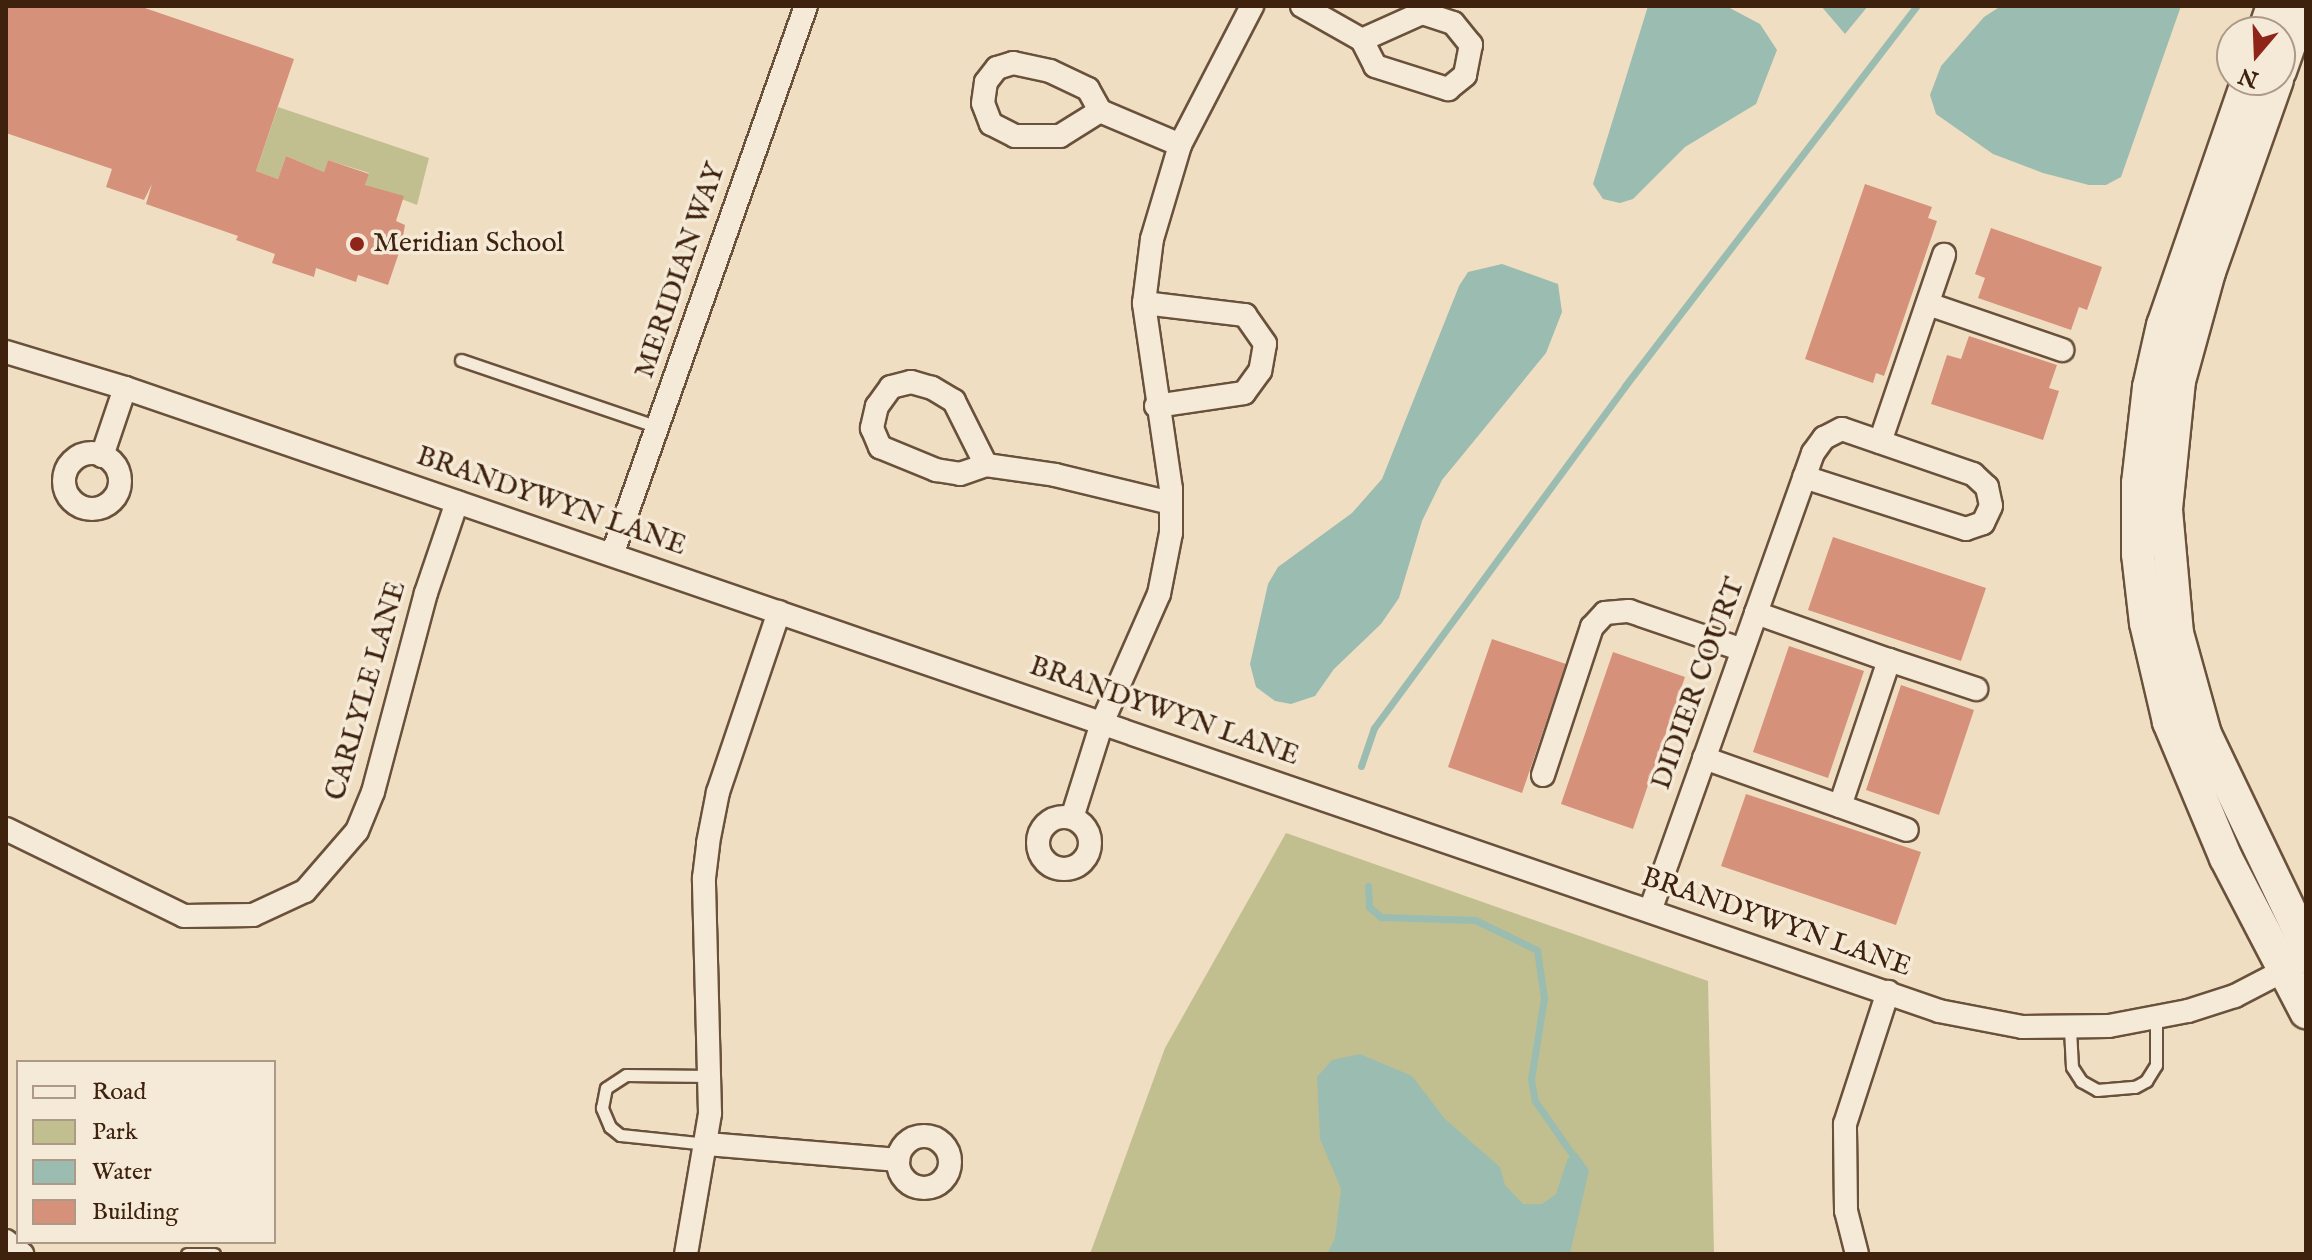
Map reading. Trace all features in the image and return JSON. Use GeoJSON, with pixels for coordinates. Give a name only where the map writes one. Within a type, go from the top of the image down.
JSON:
{"type":"FeatureCollection","features":[{"type":"Feature","properties":{"kind":"main road"},"geometry":{"type":"LineString","coordinates":[[2296,26],[2303,6]]}},
{"type":"Feature","properties":{"kind":"main road"},"geometry":{"type":"LineString","coordinates":[[2242,96],[2163,325],[2149,387],[2138,483],[2138,554],[2146,623],[2169,722],[2226,858],[2296,965],[2306,1012]]}},
{"type":"Feature","properties":{"kind":"main road"},"geometry":{"type":"LineString","coordinates":[[2271,96],[2209,272],[2179,381],[2166,510],[2177,633],[2205,734],[2306,945]]}},
{"type":"Feature","properties":{"kind":"street","name":"MERIDIAN WAY"},"geometry":{"type":"LineString","coordinates":[[612,555],[806,6]]}},
{"type":"Feature","properties":{"kind":"street"},"geometry":{"type":"LineString","coordinates":[[1072,818],[1102,723],[1159,594],[1171,533],[1171,503],[1144,303],[1152,239],[1180,145],[1252,6]]}},
{"type":"Feature","properties":{"kind":"street"},"geometry":{"type":"LineString","coordinates":[[1302,6],[1362,40],[1375,66],[1448,89],[1465,75],[1471,45],[1453,23],[1422,13],[1393,22],[1362,40]]}},
{"type":"Feature","properties":{"kind":"street"},"geometry":{"type":"LineString","coordinates":[[1100,111],[1060,136],[1015,136],[991,124],[983,103],[986,82],[997,68],[1031,66],[1088,89],[1100,111],[1180,145]]}},
{"type":"Feature","properties":{"kind":"street"},"geometry":{"type":"LineString","coordinates":[[1880,442],[1944,255]]}},
{"type":"Feature","properties":{"kind":"street"},"geometry":{"type":"LineString","coordinates":[[1144,303],[1245,315],[1265,344],[1260,371],[1244,393],[1156,406]]}},
{"type":"Feature","properties":{"kind":"street"},"geometry":{"type":"LineString","coordinates":[[1928,304],[2062,350]]}},
{"type":"Feature","properties":{"kind":"street","name":"BRANDYWYN LANE"},"geometry":{"type":"LineString","coordinates":[[6,352],[125,388],[1650,911],[1977,1020],[2070,1029],[2156,1018],[2235,996],[2296,965]]}},
{"type":"Feature","properties":{"kind":"street"},"geometry":{"type":"LineString","coordinates":[[986,465],[954,401],[932,388],[911,382],[891,387],[877,406],[872,428],[880,447],[948,472],[960,474],[986,465],[1055,475],[1171,503]]}},
{"type":"Feature","properties":{"kind":"street"},"geometry":{"type":"LineString","coordinates":[[102,456],[125,388]]}},
{"type":"Feature","properties":{"kind":"street","name":"DIDIER COURT"},"geometry":{"type":"LineString","coordinates":[[1650,911],[1804,477],[1824,438],[1842,429],[1973,474],[1987,487],[1991,506],[1983,523],[1966,529],[1804,477]]}},
{"type":"Feature","properties":{"kind":"street","name":"CARLYLE LANE"},"geometry":{"type":"LineString","coordinates":[[6,829],[184,916],[253,915],[305,891],[357,831],[373,792],[426,593],[457,502]]}},
{"type":"Feature","properties":{"kind":"street"},"geometry":{"type":"LineString","coordinates":[[1543,775],[1592,627],[1605,613],[1629,611],[1743,650]]}},
{"type":"Feature","properties":{"kind":"street"},"geometry":{"type":"LineString","coordinates":[[686,1254],[707,1144],[710,1076],[704,878],[708,843],[718,792],[779,612]]}},
{"type":"Feature","properties":{"kind":"street"},"geometry":{"type":"LineString","coordinates":[[1756,613],[1976,689]]}},
{"type":"Feature","properties":{"kind":"street"},"geometry":{"type":"LineString","coordinates":[[1840,806],[1889,660]]}},
{"type":"Feature","properties":{"kind":"street"},"geometry":{"type":"LineString","coordinates":[[1704,758],[1907,830]]}},
{"type":"Feature","properties":{"kind":"street"},"geometry":{"type":"LineString","coordinates":[[1857,1254],[1846,1211],[1845,1124],[1888,992]]}},
{"type":"Feature","properties":{"kind":"street"},"geometry":{"type":"LineString","coordinates":[[707,1144],[898,1160]]}},
{"type":"Feature","properties":{"kind":"street"},"geometry":{"type":"LineString","coordinates":[[6,1241],[22,1254]]}},
{"type":"Feature","properties":{"kind":"lane"},"geometry":{"type":"LineString","coordinates":[[461,360],[658,427]]}},
{"type":"Feature","properties":{"kind":"lane"},"geometry":{"type":"LineString","coordinates":[[2070,1029],[2072,1067],[2081,1081],[2103,1090],[2135,1087],[2146,1081],[2156,1065],[2156,1018]]}},
{"type":"Feature","properties":{"kind":"lane"},"geometry":{"type":"LineString","coordinates":[[707,1144],[620,1135],[610,1127],[602,1108],[610,1083],[626,1075],[710,1076]]}},
{"type":"Feature","properties":{"kind":"lane"},"geometry":{"type":"LineString","coordinates":[[187,1254],[214,1254]]}},
{"type":"Feature","properties":{"kind":"green space"},"geometry":{"type":"Polygon","coordinates":[[[278,107],[429,158],[417,205],[365,185],[369,173],[328,160],[324,172],[286,156],[278,179],[256,171],[278,107]]]}},
{"type":"Feature","properties":{"kind":"green space"},"geometry":{"type":"Polygon","coordinates":[[[1286,833],[1708,981],[1714,1254],[1090,1254],[1165,1048],[1286,833]]]}},
{"type":"Feature","properties":{"kind":"water"},"geometry":{"type":"Polygon","coordinates":[[[1648,6],[1726,6],[1760,24],[1777,50],[1756,104],[1685,147],[1633,199],[1620,203],[1603,199],[1593,184],[1648,6]]]}},
{"type":"Feature","properties":{"kind":"water"},"geometry":{"type":"Polygon","coordinates":[[[1821,6],[1868,6],[1845,34],[1821,6]]]}},
{"type":"Feature","properties":{"kind":"water"},"geometry":{"type":"Polygon","coordinates":[[[2001,6],[2181,6],[2121,177],[2106,185],[2089,185],[2043,173],[1993,154],[1936,114],[1930,95],[1941,66],[1984,17],[2001,6]]]}},
{"type":"Feature","properties":{"kind":"water"},"geometry":{"type":"Polygon","coordinates":[[[1502,264],[1558,284],[1562,312],[1546,353],[1442,480],[1422,521],[1399,598],[1381,624],[1334,669],[1315,696],[1291,704],[1275,701],[1256,687],[1250,664],[1268,584],[1278,567],[1352,513],[1382,479],[1459,286],[1468,272],[1502,264]]]}},
{"type":"Feature","properties":{"kind":"water"},"geometry":{"type":"Polygon","coordinates":[[[1360,1054],[1412,1076],[1445,1119],[1500,1167],[1505,1185],[1523,1204],[1542,1204],[1556,1194],[1568,1158],[1577,1153],[1589,1170],[1570,1254],[1327,1254],[1335,1238],[1341,1189],[1320,1139],[1317,1077],[1332,1060],[1360,1054]]]}},
{"type":"Feature","properties":{"kind":"building"},"geometry":{"type":"Polygon","coordinates":[[[6,6],[139,6],[294,59],[256,171],[278,179],[286,156],[324,172],[328,160],[369,174],[365,185],[404,196],[396,221],[405,225],[388,285],[358,275],[356,282],[316,268],[314,277],[272,263],[275,254],[236,240],[238,236],[146,204],[152,184],[144,200],[106,187],[112,169],[6,133],[6,6]]]}},
{"type":"Feature","properties":{"kind":"building"},"geometry":{"type":"Polygon","coordinates":[[[1865,184],[1932,207],[1928,218],[1937,221],[1884,376],[1876,373],[1873,383],[1805,359],[1865,184]]]}},
{"type":"Feature","properties":{"kind":"building"},"geometry":{"type":"Polygon","coordinates":[[[1991,228],[2102,267],[2087,310],[2079,307],[2071,330],[1978,298],[1985,278],[1975,274],[1991,228]]]}},
{"type":"Feature","properties":{"kind":"building"},"geometry":{"type":"Polygon","coordinates":[[[1969,336],[2057,365],[2049,388],[2059,391],[2043,440],[1931,404],[1947,355],[1961,359],[1969,336]]]}},
{"type":"Feature","properties":{"kind":"building"},"geometry":{"type":"Polygon","coordinates":[[[1833,537],[1986,588],[1961,661],[1808,610],[1833,537]]]}},
{"type":"Feature","properties":{"kind":"building"},"geometry":{"type":"Polygon","coordinates":[[[1492,639],[1566,664],[1522,793],[1448,767],[1492,639]]]}},
{"type":"Feature","properties":{"kind":"building"},"geometry":{"type":"Polygon","coordinates":[[[1789,646],[1864,671],[1828,778],[1753,752],[1789,646]]]}},
{"type":"Feature","properties":{"kind":"building"},"geometry":{"type":"Polygon","coordinates":[[[1613,652],[1685,677],[1633,829],[1561,804],[1613,652]]]}},
{"type":"Feature","properties":{"kind":"building"},"geometry":{"type":"Polygon","coordinates":[[[1901,685],[1974,710],[1939,815],[1866,790],[1901,685]]]}},
{"type":"Feature","properties":{"kind":"building"},"geometry":{"type":"Polygon","coordinates":[[[1746,794],[1921,852],[1896,925],[1721,866],[1746,794]]]}},
{"type":"Feature","properties":{"kind":"waterway"},"geometry":{"type":"LineString","coordinates":[[1361,766],[1374,728],[1625,386],[1917,6]]}},
{"type":"Feature","properties":{"kind":"waterway"},"geometry":{"type":"LineString","coordinates":[[1368,886],[1369,907],[1381,917],[1475,920],[1537,950],[1544,998],[1531,1079],[1535,1101],[1574,1157]]}},
{"type":"Feature","properties":{"kind":"place","name":"Meridian School"},"geometry":{"type":"Point","coordinates":[357,244]}}]}
